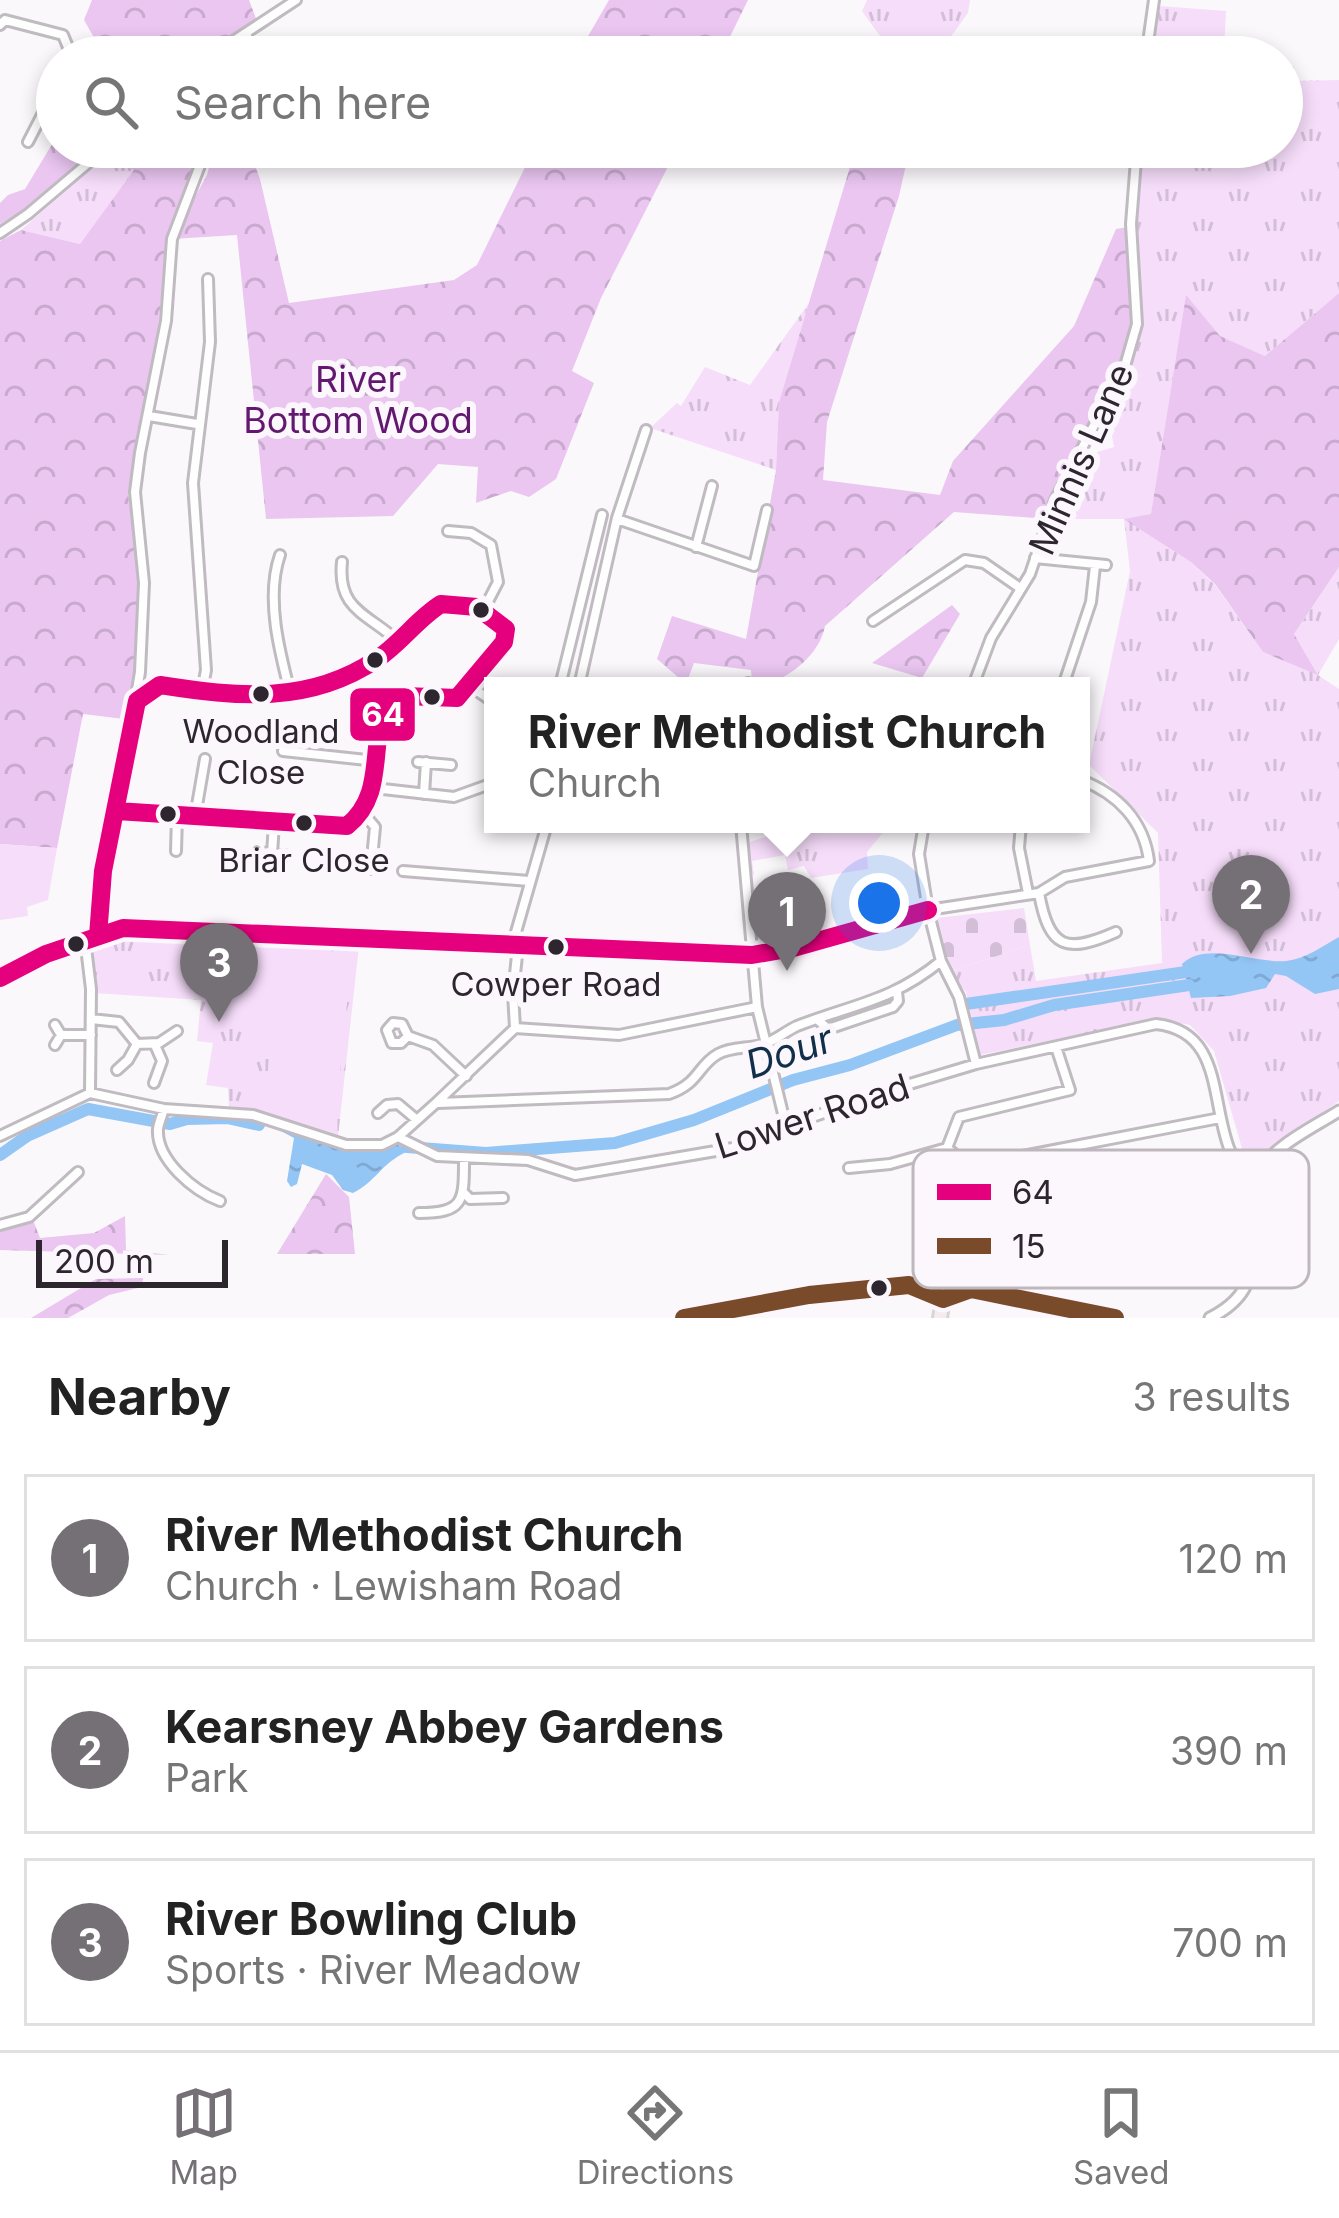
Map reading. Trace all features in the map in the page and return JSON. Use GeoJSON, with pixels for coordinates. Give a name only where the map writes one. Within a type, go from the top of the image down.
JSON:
{"type":"FeatureCollection","features":[{"type":"Feature","properties":{"kind":"main road"},"geometry":{"type":"LineString","coordinates":[[684,1318],[809,1295],[913,1287]]}},
{"type":"Feature","properties":{"kind":"main road"},"geometry":{"type":"LineString","coordinates":[[916,1288],[943,1299],[940,1318]]}},
{"type":"Feature","properties":{"kind":"street"},"geometry":{"type":"LineString","coordinates":[[248,35],[296,0]]}},
{"type":"Feature","properties":{"kind":"street"},"geometry":{"type":"LineString","coordinates":[[1149,36],[1154,0]]}},
{"type":"Feature","properties":{"kind":"street"},"geometry":{"type":"LineString","coordinates":[[0,25],[5,20],[63,36]]}},
{"type":"Feature","properties":{"kind":"street"},"geometry":{"type":"LineString","coordinates":[[28,142],[36,127]]}},
{"type":"Feature","properties":{"kind":"street"},"geometry":{"type":"LineString","coordinates":[[0,233],[84,168]]}},
{"type":"Feature","properties":{"kind":"street"},"geometry":{"type":"LineString","coordinates":[[98,936],[103,871],[137,701],[144,584],[135,492],[166,321],[172,239],[199,168]]}},
{"type":"Feature","properties":{"kind":"street","name":"Minnis Lane"},"geometry":{"type":"LineString","coordinates":[[977,677],[991,638],[1035,558],[1055,500],[1125,366],[1137,323],[1130,224],[1135,168]]}},
{"type":"Feature","properties":{"kind":"street"},"geometry":{"type":"LineString","coordinates":[[202,692],[206,670],[193,483],[210,342],[208,278]]}},
{"type":"Feature","properties":{"kind":"street"},"geometry":{"type":"LineString","coordinates":[[148,416],[197,424]]}},
{"type":"Feature","properties":{"kind":"street"},"geometry":{"type":"LineString","coordinates":[[581,677],[617,518],[646,430]]}},
{"type":"Feature","properties":{"kind":"street"},"geometry":{"type":"LineString","coordinates":[[696,547],[712,486]]}},
{"type":"Feature","properties":{"kind":"street"},"geometry":{"type":"LineString","coordinates":[[617,518],[754,566],[767,510]]}},
{"type":"Feature","properties":{"kind":"street"},"geometry":{"type":"LineString","coordinates":[[562,677],[602,514]]}},
{"type":"Feature","properties":{"kind":"street"},"geometry":{"type":"LineString","coordinates":[[448,531],[471,533],[491,545],[497,582],[484,609]]}},
{"type":"Feature","properties":{"kind":"street"},"geometry":{"type":"LineString","coordinates":[[280,555],[275,567],[275,608],[279,652],[291,696]]}},
{"type":"Feature","properties":{"kind":"street"},"geometry":{"type":"LineString","coordinates":[[1035,558],[1106,565]]}},
{"type":"Feature","properties":{"kind":"street"},"geometry":{"type":"LineString","coordinates":[[879,619],[965,560],[984,563],[1020,588]]}},
{"type":"Feature","properties":{"kind":"street"},"geometry":{"type":"LineString","coordinates":[[341,562],[344,598],[399,642]]}},
{"type":"Feature","properties":{"kind":"street"},"geometry":{"type":"LineString","coordinates":[[1066,677],[1091,602],[1095,566]]}},
{"type":"Feature","properties":{"kind":"street"},"geometry":{"type":"LineString","coordinates":[[117,811],[347,826],[364,814],[374,788],[380,716],[386,701],[406,694],[451,700],[470,686],[504,642],[506,629],[484,609],[441,604],[399,642],[338,681],[291,696],[160,685],[137,701]]}},
{"type":"Feature","properties":{"kind":"street"},"geometry":{"type":"LineString","coordinates":[[470,686],[484,696]]}},
{"type":"Feature","properties":{"kind":"street"},"geometry":{"type":"LineString","coordinates":[[283,752],[376,761]]}},
{"type":"Feature","properties":{"kind":"street"},"geometry":{"type":"LineString","coordinates":[[195,818],[206,759]]}},
{"type":"Feature","properties":{"kind":"street"},"geometry":{"type":"LineString","coordinates":[[424,794],[422,762],[451,764]]}},
{"type":"Feature","properties":{"kind":"street"},"geometry":{"type":"LineString","coordinates":[[0,978],[86,939],[124,928],[752,956],[928,910],[1034,893],[1078,873],[1149,861],[1141,826],[1114,799],[1090,785]]}},
{"type":"Feature","properties":{"kind":"street"},"geometry":{"type":"LineString","coordinates":[[374,788],[466,796],[484,787]]}},
{"type":"Feature","properties":{"kind":"street"},"geometry":{"type":"LineString","coordinates":[[364,814],[374,827],[371,869]]}},
{"type":"Feature","properties":{"kind":"street"},"geometry":{"type":"LineString","coordinates":[[176,851],[177,816]]}},
{"type":"Feature","properties":{"kind":"street"},"geometry":{"type":"LineString","coordinates":[[272,854],[274,823]]}},
{"type":"Feature","properties":{"kind":"street"},"geometry":{"type":"LineString","coordinates":[[0,1136],[90,1093],[163,1113],[253,1115],[357,1147],[382,1145],[398,1137],[515,1028],[515,946],[544,833]]}},
{"type":"Feature","properties":{"kind":"street"},"geometry":{"type":"LineString","coordinates":[[742,833],[757,1007],[786,1126]]}},
{"type":"Feature","properties":{"kind":"street"},"geometry":{"type":"LineString","coordinates":[[922,833],[919,854],[928,910],[976,1064]]}},
{"type":"Feature","properties":{"kind":"street"},"geometry":{"type":"LineString","coordinates":[[1020,833],[1019,848],[1047,929],[1063,943],[1086,945],[1116,932]]}},
{"type":"Feature","properties":{"kind":"street"},"geometry":{"type":"LineString","coordinates":[[256,852],[286,855]]}},
{"type":"Feature","properties":{"kind":"street"},"geometry":{"type":"LineString","coordinates":[[403,871],[529,881]]}},
{"type":"Feature","properties":{"kind":"street"},"geometry":{"type":"LineString","coordinates":[[86,939],[90,1093]]}},
{"type":"Feature","properties":{"kind":"street"},"geometry":{"type":"LineString","coordinates":[[436,1103],[669,1094],[689,1086],[723,1051],[763,1045],[897,992],[941,961]]}},
{"type":"Feature","properties":{"kind":"street"},"geometry":{"type":"LineString","coordinates":[[515,1028],[619,1035],[757,1007]]}},
{"type":"Feature","properties":{"kind":"street"},"geometry":{"type":"LineString","coordinates":[[91,1019],[119,1022],[137,1044]]}},
{"type":"Feature","properties":{"kind":"street","name":"Lower Road"},"geometry":{"type":"LineString","coordinates":[[398,1137],[427,1152],[464,1160],[528,1160],[575,1175],[739,1147],[786,1126],[976,1064],[1156,1024],[1177,1026],[1199,1044],[1208,1059],[1229,1150]]}},
{"type":"Feature","properties":{"kind":"street"},"geometry":{"type":"LineString","coordinates":[[55,1025],[61,1035]]}},
{"type":"Feature","properties":{"kind":"street"},"geometry":{"type":"LineString","coordinates":[[137,1044],[154,1044],[177,1031]]}},
{"type":"Feature","properties":{"kind":"street"},"geometry":{"type":"LineString","coordinates":[[61,1035],[91,1035]]}},
{"type":"Feature","properties":{"kind":"street"},"geometry":{"type":"LineString","coordinates":[[56,1046],[61,1035]]}},
{"type":"Feature","properties":{"kind":"street"},"geometry":{"type":"LineString","coordinates":[[408,1036],[434,1045],[466,1076]]}},
{"type":"Feature","properties":{"kind":"street"},"geometry":{"type":"LineString","coordinates":[[117,1070],[137,1044]]}},
{"type":"Feature","properties":{"kind":"street"},"geometry":{"type":"LineString","coordinates":[[154,1044],[162,1060],[154,1083]]}},
{"type":"Feature","properties":{"kind":"street"},"geometry":{"type":"LineString","coordinates":[[947,1148],[959,1117],[1070,1090],[1056,1047]]}},
{"type":"Feature","properties":{"kind":"street"},"geometry":{"type":"LineString","coordinates":[[378,1113],[387,1105],[398,1104],[417,1120]]}},
{"type":"Feature","properties":{"kind":"street"},"geometry":{"type":"LineString","coordinates":[[1281,1150],[1339,1111]]}},
{"type":"Feature","properties":{"kind":"street"},"geometry":{"type":"LineString","coordinates":[[163,1113],[157,1131],[172,1166],[203,1194],[220,1201]]}},
{"type":"Feature","properties":{"kind":"street"},"geometry":{"type":"LineString","coordinates":[[1054,1150],[1220,1118]]}},
{"type":"Feature","properties":{"kind":"street"},"geometry":{"type":"LineString","coordinates":[[940,1150],[947,1148]]}},
{"type":"Feature","properties":{"kind":"street"},"geometry":{"type":"LineString","coordinates":[[849,1168],[913,1158]]}},
{"type":"Feature","properties":{"kind":"street"},"geometry":{"type":"LineString","coordinates":[[419,1213],[451,1210],[464,1193],[464,1160]]}},
{"type":"Feature","properties":{"kind":"street"},"geometry":{"type":"LineString","coordinates":[[0,1225],[28,1216],[64,1178],[78,1172]]}},
{"type":"Feature","properties":{"kind":"street"},"geometry":{"type":"LineString","coordinates":[[464,1193],[470,1198],[503,1198]]}},
{"type":"Feature","properties":{"kind":"street"},"geometry":{"type":"LineString","coordinates":[[1210,1318],[1238,1302],[1247,1288]]}},
{"type":"Feature","properties":{"kind":"street"},"geometry":{"type":"LineString","coordinates":[[943,1299],[971,1289],[1115,1318]]}},
{"type":"Feature","properties":{"kind":"green space"},"geometry":{"type":"Polygon","coordinates":[[[92,0],[249,0],[257,21],[232,36],[93,36],[84,20],[92,0]]]}},
{"type":"Feature","properties":{"kind":"green space"},"geometry":{"type":"Polygon","coordinates":[[[609,0],[748,0],[730,36],[588,36],[609,0]]]}},
{"type":"Feature","properties":{"kind":"green space"},"geometry":{"type":"Polygon","coordinates":[[[867,0],[970,0],[968,13],[951,36],[881,36],[862,11],[867,0]]]}},
{"type":"Feature","properties":{"kind":"green space"},"geometry":{"type":"Polygon","coordinates":[[[1159,6],[1226,11],[1225,36],[1154,36],[1159,6]]]}},
{"type":"Feature","properties":{"kind":"green space"},"geometry":{"type":"Polygon","coordinates":[[[1339,80],[1339,293],[1265,356],[1220,336],[1186,297],[1151,515],[1125,519],[1191,562],[1215,585],[1263,652],[1317,673],[1294,634],[1339,567],[1339,639],[1318,675],[1339,689],[1339,1101],[1270,1150],[1242,1150],[1214,1051],[1190,1025],[1155,1019],[980,1055],[966,992],[949,972],[1030,945],[1036,981],[1162,963],[1158,833],[1090,766],[1130,571],[1124,519],[1052,519],[1087,455],[1114,447],[1110,425],[1102,421],[1141,328],[1134,228],[1141,168],[1303,168],[1303,81],[1339,80]]]}},
{"type":"Feature","properties":{"kind":"green space"},"geometry":{"type":"Polygon","coordinates":[[[38,168],[75,168],[0,224],[0,203],[25,189],[38,168]]]}},
{"type":"Feature","properties":{"kind":"green space"},"geometry":{"type":"Polygon","coordinates":[[[92,168],[135,170],[80,244],[21,230],[92,168]]]}},
{"type":"Feature","properties":{"kind":"green space"},"geometry":{"type":"Polygon","coordinates":[[[129,168],[193,168],[165,257],[154,371],[128,493],[142,590],[137,701],[132,720],[83,714],[57,848],[0,844],[0,241],[21,230],[80,244],[134,170],[129,168]]]}},
{"type":"Feature","properties":{"kind":"green space","name":"River Bottom Wood"},"geometry":{"type":"Polygon","coordinates":[[[209,168],[256,168],[289,303],[454,280],[477,265],[525,168],[667,168],[601,298],[572,371],[594,383],[556,479],[529,497],[511,491],[476,503],[478,467],[438,464],[393,516],[266,519],[237,235],[172,239],[209,168]]]}},
{"type":"Feature","properties":{"kind":"green space"},"geometry":{"type":"Polygon","coordinates":[[[850,168],[905,168],[827,422],[823,480],[940,495],[953,461],[1074,326],[1116,229],[1128,227],[1137,324],[1125,366],[1048,519],[954,512],[825,626],[816,648],[787,675],[751,677],[751,670],[694,663],[689,677],[678,677],[657,659],[672,616],[746,639],[776,470],[779,402],[850,168]]]}},
{"type":"Feature","properties":{"kind":"green space"},"geometry":{"type":"Polygon","coordinates":[[[1339,293],[1339,567],[1294,634],[1318,675],[1263,652],[1215,584],[1191,562],[1124,519],[1151,514],[1186,295],[1220,336],[1265,356],[1339,293]]]}},
{"type":"Feature","properties":{"kind":"green space"},"geometry":{"type":"Polygon","coordinates":[[[809,303],[779,402],[776,470],[650,428],[677,403],[681,406],[705,367],[750,385],[809,303]]]}},
{"type":"Feature","properties":{"kind":"green space"},"geometry":{"type":"Polygon","coordinates":[[[952,605],[960,614],[923,677],[872,663],[952,605]]]}},
{"type":"Feature","properties":{"kind":"green space"},"geometry":{"type":"Polygon","coordinates":[[[777,833],[883,833],[867,852],[868,869],[811,878],[804,866],[788,870],[785,855],[752,861],[754,874],[748,877],[744,844],[777,833]]]}},
{"type":"Feature","properties":{"kind":"green space"},"geometry":{"type":"Polygon","coordinates":[[[0,844],[57,848],[48,900],[27,907],[28,916],[0,920],[0,844]]]}},
{"type":"Feature","properties":{"kind":"green space"},"geometry":{"type":"Polygon","coordinates":[[[1024,908],[1030,945],[949,972],[936,918],[1024,908]]]}},
{"type":"Feature","properties":{"kind":"green space"},"geometry":{"type":"Polygon","coordinates":[[[124,935],[359,946],[338,1137],[255,1111],[229,1109],[228,1088],[206,1085],[213,1043],[197,1041],[201,1000],[94,993],[94,950],[98,943],[124,935]]]}},
{"type":"Feature","properties":{"kind":"green space"},"geometry":{"type":"Polygon","coordinates":[[[257,946],[352,954],[334,1132],[307,1130],[307,1114],[241,1109],[243,1091],[266,1092],[272,1024],[250,1022],[257,946]]]}},
{"type":"Feature","properties":{"kind":"green space"},"geometry":{"type":"Polygon","coordinates":[[[326,1174],[349,1197],[355,1254],[277,1254],[326,1174]]]}},
{"type":"Feature","properties":{"kind":"green space"},"geometry":{"type":"Polygon","coordinates":[[[125,1216],[126,1250],[170,1255],[0,1250],[0,1229],[33,1220],[40,1238],[94,1233],[125,1216]]]}},
{"type":"Feature","properties":{"kind":"green space"},"geometry":{"type":"Polygon","coordinates":[[[143,1278],[142,1287],[109,1295],[68,1318],[31,1318],[96,1279],[143,1278]]]}},
{"type":"Feature","properties":{"kind":"water"},"geometry":{"type":"Polygon","coordinates":[[[1339,937],[1339,989],[1315,994],[1275,974],[1266,988],[1191,998],[1182,964],[1192,957],[1218,953],[1286,961],[1339,937]]]}},
{"type":"Feature","properties":{"kind":"water"},"geometry":{"type":"Polygon","coordinates":[[[280,1126],[351,1150],[397,1144],[408,1151],[353,1193],[343,1190],[332,1175],[302,1164],[297,1184],[291,1187],[287,1181],[294,1138],[279,1130],[280,1126]]]}},
{"type":"Feature","properties":{"kind":"waterway","name":"Dour"},"geometry":{"type":"LineString","coordinates":[[966,1004],[1186,972]]}},
{"type":"Feature","properties":{"kind":"waterway","name":"Dour"},"geometry":{"type":"LineString","coordinates":[[407,1147],[486,1153],[615,1143],[694,1120],[793,1080],[850,1065],[957,1025],[1189,985]]}},
{"type":"Feature","properties":{"kind":"waterway","name":"Dour"},"geometry":{"type":"LineString","coordinates":[[0,1155],[27,1136],[88,1109],[170,1124],[227,1118],[259,1125]]}},
{"type":"Feature","properties":{"kind":"transit line","name":"64"},"geometry":{"type":"LineString","coordinates":[[137,701],[160,685],[272,694],[325,684],[377,659],[441,604],[477,607],[506,629]]}},
{"type":"Feature","properties":{"kind":"transit line","name":"64"},"geometry":{"type":"LineString","coordinates":[[117,811],[347,826],[359,813],[372,784],[387,702],[404,696],[457,698],[504,642],[506,629]]}},
{"type":"Feature","properties":{"kind":"transit line","name":"64"},"geometry":{"type":"LineString","coordinates":[[98,936],[103,871],[137,701]]}},
{"type":"Feature","properties":{"kind":"transit line","name":"64"},"geometry":{"type":"LineString","coordinates":[[0,978],[46,954],[123,928],[752,955],[928,910]]}},
{"type":"Feature","properties":{"kind":"transit line","name":"15"},"geometry":{"type":"LineString","coordinates":[[684,1318],[809,1295],[913,1287]]}},
{"type":"Feature","properties":{"kind":"transit line","name":"15"},"geometry":{"type":"LineString","coordinates":[[916,1288],[943,1299],[971,1289],[1115,1318]]}},
{"type":"Feature","properties":{"kind":"place","name":"Woodland Close"},"geometry":{"type":"Point","coordinates":[261,694]}},
{"type":"Feature","properties":{"kind":"place","name":"Briar Close"},"geometry":{"type":"Point","coordinates":[304,823]}},
{"type":"Feature","properties":{"kind":"place","name":"Cowper Road"},"geometry":{"type":"Point","coordinates":[556,947]}},
{"type":"Feature","properties":{"kind":"place","name":"Kearsney Abbey Gardens"},"geometry":{"type":"Point","coordinates":[1251,954]}},
{"type":"Feature","properties":{"kind":"place","name":"River Methodist Church"},"geometry":{"type":"Point","coordinates":[787,971]}},
{"type":"Feature","properties":{"kind":"place","name":"River Bowling Club"},"geometry":{"type":"Point","coordinates":[219,1022]}}]}
